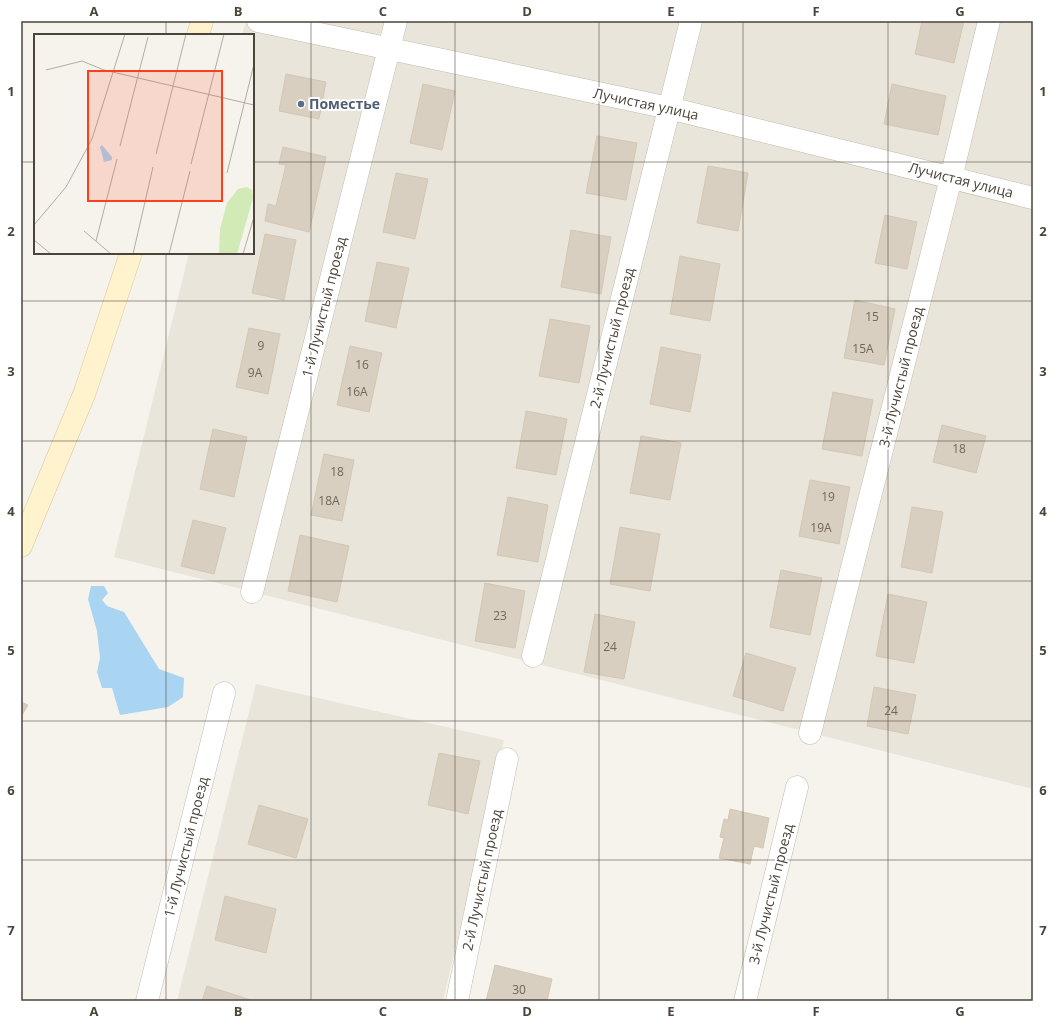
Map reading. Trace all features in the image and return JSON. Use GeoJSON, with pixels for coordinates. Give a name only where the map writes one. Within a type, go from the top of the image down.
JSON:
{"type":"FeatureCollection","features":[{"type":"Feature","properties":{"kind":"street"},"geometry":{"type":"LineString","coordinates":[[198,34],[202,21]]}},
{"type":"Feature","properties":{"kind":"street","name":"Лучистая улица"},"geometry":{"type":"LineString","coordinates":[[258,21],[389,50],[669,108],[1033,198]]}},
{"type":"Feature","properties":{"kind":"street","name":"1-й Лучистый проезд"},"geometry":{"type":"LineString","coordinates":[[252,592],[396,21]]}},
{"type":"Feature","properties":{"kind":"street","name":"2-й Лучистый проезд"},"geometry":{"type":"LineString","coordinates":[[533,656],[691,21]]}},
{"type":"Feature","properties":{"kind":"street","name":"3-й Лучистый проезд"},"geometry":{"type":"LineString","coordinates":[[810,732],[951,178],[989,21]]}},
{"type":"Feature","properties":{"kind":"street"},"geometry":{"type":"LineString","coordinates":[[21,546],[85,392],[131,254]]}},
{"type":"Feature","properties":{"kind":"street","name":"1-й Лучистый проезд"},"geometry":{"type":"LineString","coordinates":[[147,1001],[224,693]]}},
{"type":"Feature","properties":{"kind":"street","name":"2-й Лучистый проезд"},"geometry":{"type":"LineString","coordinates":[[457,1001],[507,759]]}},
{"type":"Feature","properties":{"kind":"street","name":"3-й Лучистый проезд"},"geometry":{"type":"LineString","coordinates":[[745,1001],[797,787]]}},
{"type":"Feature","properties":{"kind":"shaded area"},"geometry":{"type":"Polygon","coordinates":[[[246,21],[1033,21],[1033,789],[114,557],[189,254],[254,254],[254,34],[242,34],[246,21]]]}},
{"type":"Feature","properties":{"kind":"shaded area"},"geometry":{"type":"Polygon","coordinates":[[[256,684],[504,740],[443,1001],[177,1001],[256,684]]]}},
{"type":"Feature","properties":{"kind":"water"},"geometry":{"type":"Polygon","coordinates":[[[91,586],[104,586],[108,593],[102,600],[107,606],[124,612],[159,669],[184,678],[183,697],[168,707],[120,715],[112,688],[102,688],[97,672],[100,658],[97,631],[88,599],[91,586]]]}},
{"type":"Feature","properties":{"kind":"building"},"geometry":{"type":"Polygon","coordinates":[[[922,21],[964,21],[954,63],[915,54],[922,21]]]}},
{"type":"Feature","properties":{"kind":"building"},"geometry":{"type":"Polygon","coordinates":[[[286,74],[326,82],[319,119],[279,111],[286,74]]]}},
{"type":"Feature","properties":{"kind":"building"},"geometry":{"type":"Polygon","coordinates":[[[423,84],[455,91],[442,150],[410,143],[423,84]]]}},
{"type":"Feature","properties":{"kind":"building"},"geometry":{"type":"Polygon","coordinates":[[[892,84],[946,96],[938,135],[884,124],[892,84]]]}},
{"type":"Feature","properties":{"kind":"building"},"geometry":{"type":"Polygon","coordinates":[[[597,136],[637,143],[626,200],[586,193],[597,136]]]}},
{"type":"Feature","properties":{"kind":"building"},"geometry":{"type":"Polygon","coordinates":[[[283,147],[326,157],[309,232],[265,221],[268,204],[276,206],[286,165],[279,164],[283,147]]]}},
{"type":"Feature","properties":{"kind":"building"},"geometry":{"type":"Polygon","coordinates":[[[708,166],[748,173],[738,231],[697,223],[708,166]]]}},
{"type":"Feature","properties":{"kind":"building"},"geometry":{"type":"Polygon","coordinates":[[[396,173],[428,179],[415,239],[383,232],[396,173]]]}},
{"type":"Feature","properties":{"kind":"building"},"geometry":{"type":"Polygon","coordinates":[[[885,215],[917,222],[907,269],[875,263],[885,215]]]}},
{"type":"Feature","properties":{"kind":"building"},"geometry":{"type":"Polygon","coordinates":[[[571,230],[611,237],[601,294],[561,287],[571,230]]]}},
{"type":"Feature","properties":{"kind":"building"},"geometry":{"type":"Polygon","coordinates":[[[265,234],[296,240],[284,300],[252,293],[265,234]]]}},
{"type":"Feature","properties":{"kind":"building"},"geometry":{"type":"Polygon","coordinates":[[[680,256],[720,264],[710,321],[670,314],[680,256]]]}},
{"type":"Feature","properties":{"kind":"building"},"geometry":{"type":"Polygon","coordinates":[[[377,262],[409,268],[396,328],[365,321],[377,262]]]}},
{"type":"Feature","properties":{"kind":"building"},"geometry":{"type":"Polygon","coordinates":[[[855,300],[895,309],[884,365],[844,358],[855,300]]]}},
{"type":"Feature","properties":{"kind":"building"},"geometry":{"type":"Polygon","coordinates":[[[550,319],[590,326],[579,383],[539,376],[550,319]]]}},
{"type":"Feature","properties":{"kind":"building"},"geometry":{"type":"Polygon","coordinates":[[[249,328],[280,334],[268,394],[236,387],[249,328]]]}},
{"type":"Feature","properties":{"kind":"building"},"geometry":{"type":"Polygon","coordinates":[[[350,346],[382,353],[369,412],[337,405],[350,346]]]}},
{"type":"Feature","properties":{"kind":"building"},"geometry":{"type":"Polygon","coordinates":[[[661,347],[701,355],[690,412],[650,404],[661,347]]]}},
{"type":"Feature","properties":{"kind":"building"},"geometry":{"type":"Polygon","coordinates":[[[833,392],[873,400],[862,456],[822,449],[833,392]]]}},
{"type":"Feature","properties":{"kind":"building"},"geometry":{"type":"Polygon","coordinates":[[[526,411],[567,419],[556,475],[516,468],[526,411]]]}},
{"type":"Feature","properties":{"kind":"building"},"geometry":{"type":"Polygon","coordinates":[[[942,425],[986,436],[976,473],[933,462],[942,425]]]}},
{"type":"Feature","properties":{"kind":"building"},"geometry":{"type":"Polygon","coordinates":[[[213,429],[247,437],[234,497],[200,489],[213,429]]]}},
{"type":"Feature","properties":{"kind":"building"},"geometry":{"type":"Polygon","coordinates":[[[641,436],[681,443],[670,500],[630,493],[641,436]]]}},
{"type":"Feature","properties":{"kind":"building"},"geometry":{"type":"Polygon","coordinates":[[[324,454],[354,460],[342,521],[311,515],[324,454]]]}},
{"type":"Feature","properties":{"kind":"building"},"geometry":{"type":"Polygon","coordinates":[[[810,480],[850,487],[839,544],[799,536],[810,480]]]}},
{"type":"Feature","properties":{"kind":"building"},"geometry":{"type":"Polygon","coordinates":[[[508,497],[548,505],[538,562],[497,555],[508,497]]]}},
{"type":"Feature","properties":{"kind":"building"},"geometry":{"type":"Polygon","coordinates":[[[912,507],[943,512],[932,573],[901,567],[912,507]]]}},
{"type":"Feature","properties":{"kind":"building"},"geometry":{"type":"Polygon","coordinates":[[[193,520],[226,528],[214,574],[181,566],[193,520]]]}},
{"type":"Feature","properties":{"kind":"building"},"geometry":{"type":"Polygon","coordinates":[[[620,527],[660,534],[650,591],[610,584],[620,527]]]}},
{"type":"Feature","properties":{"kind":"building"},"geometry":{"type":"Polygon","coordinates":[[[300,535],[349,546],[337,602],[288,591],[300,535]]]}},
{"type":"Feature","properties":{"kind":"building"},"geometry":{"type":"Polygon","coordinates":[[[781,570],[822,578],[810,635],[770,627],[781,570]]]}},
{"type":"Feature","properties":{"kind":"building"},"geometry":{"type":"Polygon","coordinates":[[[485,583],[525,591],[515,648],[475,641],[485,583]]]}},
{"type":"Feature","properties":{"kind":"building"},"geometry":{"type":"Polygon","coordinates":[[[888,594],[927,602],[914,663],[876,656],[888,594]]]}},
{"type":"Feature","properties":{"kind":"building"},"geometry":{"type":"Polygon","coordinates":[[[595,614],[635,622],[624,679],[584,672],[595,614]]]}},
{"type":"Feature","properties":{"kind":"building"},"geometry":{"type":"Polygon","coordinates":[[[746,653],[796,668],[783,711],[733,696],[746,653]]]}},
{"type":"Feature","properties":{"kind":"building"},"geometry":{"type":"Polygon","coordinates":[[[874,687],[916,695],[908,734],[867,726],[874,687]]]}},
{"type":"Feature","properties":{"kind":"building"},"geometry":{"type":"Polygon","coordinates":[[[21,702],[28,705],[21,717],[21,702]]]}},
{"type":"Feature","properties":{"kind":"building"},"geometry":{"type":"Polygon","coordinates":[[[439,753],[480,761],[468,814],[428,805],[439,753]]]}},
{"type":"Feature","properties":{"kind":"building"},"geometry":{"type":"Polygon","coordinates":[[[259,805],[308,819],[296,858],[248,844],[259,805]]]}},
{"type":"Feature","properties":{"kind":"building"},"geometry":{"type":"Polygon","coordinates":[[[730,809],[769,818],[763,848],[754,846],[750,864],[719,858],[724,838],[720,837],[724,819],[728,820],[730,809]]]}},
{"type":"Feature","properties":{"kind":"building"},"geometry":{"type":"Polygon","coordinates":[[[225,896],[276,909],[266,953],[215,940],[225,896]]]}},
{"type":"Feature","properties":{"kind":"building"},"geometry":{"type":"Polygon","coordinates":[[[495,965],[552,979],[547,1001],[486,1001],[495,965]]]}},
{"type":"Feature","properties":{"kind":"building"},"geometry":{"type":"Polygon","coordinates":[[[207,986],[251,1000],[251,1001],[202,1001],[207,986]]]}},
{"type":"Feature","properties":{"kind":"place","name":"Поместье"},"geometry":{"type":"Point","coordinates":[301,104]}}]}
